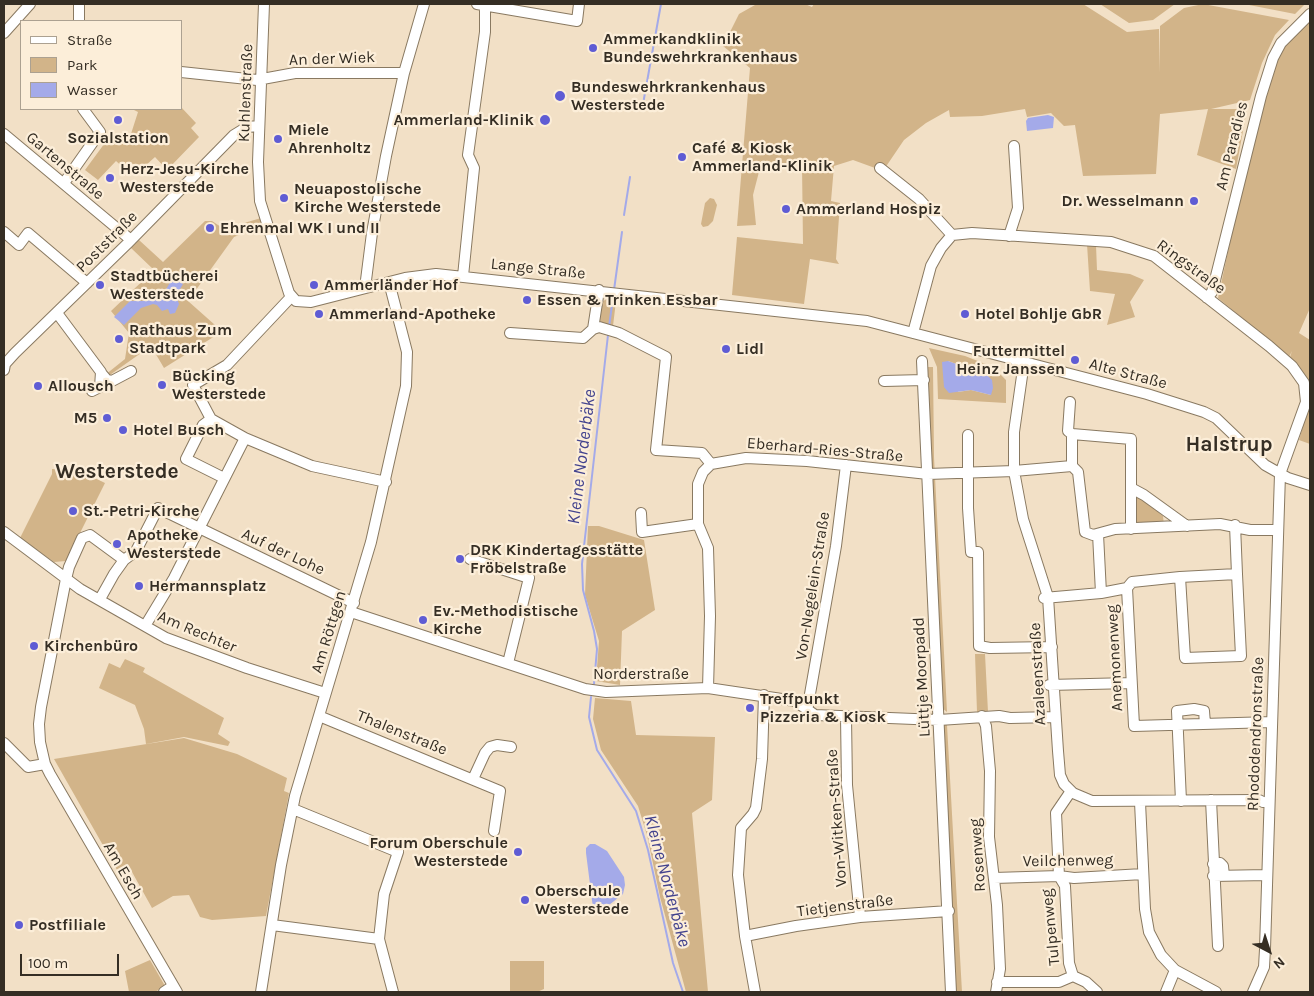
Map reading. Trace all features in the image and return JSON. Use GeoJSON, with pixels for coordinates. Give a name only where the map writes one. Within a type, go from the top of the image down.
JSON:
{"type":"FeatureCollection","features":[{"type":"Feature","properties":{"kind":"street"},"geometry":{"type":"LineString","coordinates":[[20,20],[30,4]]}},
{"type":"Feature","properties":{"kind":"street"},"geometry":{"type":"LineString","coordinates":[[79,20],[80,4]]}},
{"type":"Feature","properties":{"kind":"street","name":"Kuhlenstraße"},"geometry":{"type":"LineString","coordinates":[[264,4],[259,126],[260,201],[292,297]]}},
{"type":"Feature","properties":{"kind":"street"},"geometry":{"type":"LineString","coordinates":[[365,288],[375,214],[404,72],[424,4]]}},
{"type":"Feature","properties":{"kind":"street"},"geometry":{"type":"LineString","coordinates":[[463,276],[474,168],[468,155],[485,32],[481,4],[576,21],[579,4]]}},
{"type":"Feature","properties":{"kind":"street","name":"Am Paradies"},"geometry":{"type":"LineString","coordinates":[[1207,298],[1212,292],[1260,96],[1273,58],[1287,36],[1310,14]]}},
{"type":"Feature","properties":{"kind":"street"},"geometry":{"type":"LineString","coordinates":[[4,33],[17,25]]}},
{"type":"Feature","properties":{"kind":"street","name":"An der Wiek"},"geometry":{"type":"LineString","coordinates":[[182,72],[262,79],[295,73],[404,72]]}},
{"type":"Feature","properties":{"kind":"street"},"geometry":{"type":"LineString","coordinates":[[64,183],[100,132],[84,110]]}},
{"type":"Feature","properties":{"kind":"street","name":"Poststraße"},"geometry":{"type":"LineString","coordinates":[[4,369],[5,364],[15,353],[131,240],[234,135],[248,127],[259,126]]}},
{"type":"Feature","properties":{"kind":"street","name":"Gartenstraße"},"geometry":{"type":"LineString","coordinates":[[4,134],[131,240]]}},
{"type":"Feature","properties":{"kind":"street"},"geometry":{"type":"LineString","coordinates":[[1009,236],[1018,208],[1014,146]]}},
{"type":"Feature","properties":{"kind":"street"},"geometry":{"type":"LineString","coordinates":[[880,168],[919,199],[952,236],[941,248],[931,266],[915,333]]}},
{"type":"Feature","properties":{"kind":"street"},"geometry":{"type":"LineString","coordinates":[[4,232],[18,245],[28,233],[87,283]]}},
{"type":"Feature","properties":{"kind":"street","name":"Ringstraße"},"geometry":{"type":"LineString","coordinates":[[952,236],[972,233],[1111,242],[1144,251],[1154,256],[1292,366],[1304,383],[1306,391],[1305,408],[1280,474]]}},
{"type":"Feature","properties":{"kind":"street","name":"Lange Straße"},"geometry":{"type":"LineString","coordinates":[[292,297],[296,301],[305,303],[389,282],[436,274],[851,318],[915,333]]}},
{"type":"Feature","properties":{"kind":"street","name":"Am Röttgen"},"geometry":{"type":"LineString","coordinates":[[262,992],[293,809],[386,482],[406,386],[408,362],[389,282]]}},
{"type":"Feature","properties":{"kind":"street"},"geometry":{"type":"LineString","coordinates":[[598,329],[601,290]]}},
{"type":"Feature","properties":{"kind":"street"},"geometry":{"type":"LineString","coordinates":[[292,297],[227,365],[193,385],[211,419],[245,438],[312,466],[386,482]]}},
{"type":"Feature","properties":{"kind":"street"},"geometry":{"type":"LineString","coordinates":[[57,313],[107,380],[112,381],[131,371]]}},
{"type":"Feature","properties":{"kind":"street"},"geometry":{"type":"LineString","coordinates":[[510,333],[583,338],[598,329],[616,332],[666,357],[652,449],[702,453],[711,464],[702,472],[698,484],[698,524],[708,548],[710,616],[708,688]]}},
{"type":"Feature","properties":{"kind":"street","name":"Alte Straße"},"geometry":{"type":"LineString","coordinates":[[915,333],[1204,412],[1216,418],[1258,459],[1280,474],[1310,486]]}},
{"type":"Feature","properties":{"kind":"street","name":"Lüttje Moorpadd"},"geometry":{"type":"LineString","coordinates":[[922,360],[949,911],[951,992]]}},
{"type":"Feature","properties":{"kind":"street","name":"Azaleenstraße"},"geometry":{"type":"LineString","coordinates":[[1024,362],[1014,432],[1014,471],[1023,519],[1045,597],[1052,647],[1051,685],[1060,775],[1064,784],[1071,791]]}},
{"type":"Feature","properties":{"kind":"street"},"geometry":{"type":"LineString","coordinates":[[92,391],[100,387],[101,372]]}},
{"type":"Feature","properties":{"kind":"street"},"geometry":{"type":"LineString","coordinates":[[884,381],[924,380]]}},
{"type":"Feature","properties":{"kind":"street"},"geometry":{"type":"LineString","coordinates":[[1070,402],[1068,431],[1072,434],[1131,439],[1131,529]]}},
{"type":"Feature","properties":{"kind":"street"},"geometry":{"type":"LineString","coordinates":[[211,419],[203,425],[186,459],[224,478]]}},
{"type":"Feature","properties":{"kind":"street"},"geometry":{"type":"LineString","coordinates":[[1072,434],[1072,466],[1078,472],[1085,532],[1098,534],[1115,529],[1235,525],[1250,530],[1278,530]]}},
{"type":"Feature","properties":{"kind":"street"},"geometry":{"type":"LineString","coordinates":[[968,435],[971,552],[978,552],[979,646],[990,648],[1052,647]]}},
{"type":"Feature","properties":{"kind":"street"},"geometry":{"type":"LineString","coordinates":[[145,626],[199,528],[245,438]]}},
{"type":"Feature","properties":{"kind":"street","name":"Eberhard-Ries-Straße"},"geometry":{"type":"LineString","coordinates":[[711,464],[746,458],[846,465],[928,474],[1014,471],[1072,466]]}},
{"type":"Feature","properties":{"kind":"street","name":"Von-Negelein-Straße"},"geometry":{"type":"LineString","coordinates":[[807,711],[836,546],[846,465]]}},
{"type":"Feature","properties":{"kind":"street","name":"Rhododendronstraße"},"geometry":{"type":"LineString","coordinates":[[1253,992],[1264,966],[1280,474]]}},
{"type":"Feature","properties":{"kind":"street"},"geometry":{"type":"LineString","coordinates":[[1131,488],[1144,495],[1187,526]]}},
{"type":"Feature","properties":{"kind":"street","name":"Auf der Lohe"},"geometry":{"type":"LineString","coordinates":[[124,560],[138,547],[158,508],[352,607]]}},
{"type":"Feature","properties":{"kind":"street"},"geometry":{"type":"LineString","coordinates":[[641,513],[642,532],[698,524]]}},
{"type":"Feature","properties":{"kind":"street"},"geometry":{"type":"LineString","coordinates":[[1180,577],[1185,658],[1241,656],[1235,525]]}},
{"type":"Feature","properties":{"kind":"street","name":"Am Rechter"},"geometry":{"type":"LineString","coordinates":[[4,532],[66,579],[145,626],[201,652],[326,693]]}},
{"type":"Feature","properties":{"kind":"street"},"geometry":{"type":"LineString","coordinates":[[1098,534],[1101,593]]}},
{"type":"Feature","properties":{"kind":"street"},"geometry":{"type":"LineString","coordinates":[[4,743],[28,767],[45,764],[39,724],[66,579],[69,567],[82,538],[86,535],[90,535],[124,560],[100,598]]}},
{"type":"Feature","properties":{"kind":"street"},"geometry":{"type":"LineString","coordinates":[[470,559],[529,578],[508,663]]}},
{"type":"Feature","properties":{"kind":"street"},"geometry":{"type":"LineString","coordinates":[[1045,597],[1101,593],[1127,588],[1132,582],[1237,574]]}},
{"type":"Feature","properties":{"kind":"street","name":"Anemonenweg"},"geometry":{"type":"LineString","coordinates":[[1127,588],[1134,726],[1178,725]]}},
{"type":"Feature","properties":{"kind":"street","name":"Norderstraße"},"geometry":{"type":"LineString","coordinates":[[352,607],[584,689],[601,691],[708,688],[794,701],[815,715],[846,717],[939,720],[982,716],[1010,718],[1055,717]]}},
{"type":"Feature","properties":{"kind":"street"},"geometry":{"type":"LineString","coordinates":[[1051,685],[1131,683]]}},
{"type":"Feature","properties":{"kind":"street"},"geometry":{"type":"LineString","coordinates":[[756,992],[745,936],[738,875],[741,828],[756,808],[762,759],[764,695]]}},
{"type":"Feature","properties":{"kind":"street"},"geometry":{"type":"LineString","coordinates":[[1181,801],[1177,711],[1194,709],[1204,711],[1204,724]]}},
{"type":"Feature","properties":{"kind":"street","name":"Thalenstraße"},"geometry":{"type":"LineString","coordinates":[[319,716],[500,791],[494,831]]}},
{"type":"Feature","properties":{"kind":"street","name":"Rosenweg"},"geometry":{"type":"LineString","coordinates":[[982,716],[986,726],[989,762],[989,837],[994,878],[1000,969],[996,987]]}},
{"type":"Feature","properties":{"kind":"street","name":"Von-Witken-Straße"},"geometry":{"type":"LineString","coordinates":[[846,717],[847,785],[860,917]]}},
{"type":"Feature","properties":{"kind":"street"},"geometry":{"type":"LineString","coordinates":[[1178,725],[1272,722]]}},
{"type":"Feature","properties":{"kind":"street"},"geometry":{"type":"LineString","coordinates":[[474,779],[484,753],[490,747],[497,745],[510,747]]}},
{"type":"Feature","properties":{"kind":"street","name":"Am Esch"},"geometry":{"type":"LineString","coordinates":[[45,764],[175,989]]}},
{"type":"Feature","properties":{"kind":"street"},"geometry":{"type":"LineString","coordinates":[[1071,791],[1092,801],[1259,800],[1263,802]]}},
{"type":"Feature","properties":{"kind":"street","name":"Tulpenweg"},"geometry":{"type":"LineString","coordinates":[[1071,791],[1056,813],[1059,876],[1065,886],[1068,963],[1073,976],[1086,982],[1097,992]]}},
{"type":"Feature","properties":{"kind":"street"},"geometry":{"type":"LineString","coordinates":[[1211,800],[1213,864],[1219,876],[1218,946]]}},
{"type":"Feature","properties":{"kind":"street"},"geometry":{"type":"LineString","coordinates":[[1140,802],[1143,874],[1149,932],[1161,954],[1175,970],[1216,992]]}},
{"type":"Feature","properties":{"kind":"street"},"geometry":{"type":"LineString","coordinates":[[293,809],[398,852],[384,894],[379,939],[393,992]]}},
{"type":"Feature","properties":{"kind":"street","name":"Veilchenweg"},"geometry":{"type":"LineString","coordinates":[[994,878],[1059,876],[1074,878],[1143,874]]}},
{"type":"Feature","properties":{"kind":"street"},"geometry":{"type":"LineString","coordinates":[[1219,876],[1267,875]]}},
{"type":"Feature","properties":{"kind":"street","name":"Tietjenstraße"},"geometry":{"type":"LineString","coordinates":[[745,936],[796,926],[860,917],[949,911]]}},
{"type":"Feature","properties":{"kind":"street"},"geometry":{"type":"LineString","coordinates":[[272,925],[379,939]]}},
{"type":"Feature","properties":{"kind":"street"},"geometry":{"type":"LineString","coordinates":[[1166,992],[1175,970]]}},
{"type":"Feature","properties":{"kind":"street"},"geometry":{"type":"LineString","coordinates":[[996,987],[1059,982],[1073,976]]}},
{"type":"Feature","properties":{"kind":"street"},"geometry":{"type":"LineString","coordinates":[[164,992],[175,989]]}},
{"type":"Feature","properties":{"kind":"green space"},"geometry":{"type":"Polygon","coordinates":[[[805,4],[812,7],[814,4],[1083,4],[1127,32],[1159,29],[1160,73],[1160,26],[1184,8],[1203,4],[1289,20],[1275,35],[1262,63],[1250,100],[1211,109],[1247,109],[1236,169],[1197,155],[1208,109],[1160,114],[1156,174],[1083,176],[1075,125],[1064,126],[1051,113],[1027,117],[1025,109],[982,116],[950,117],[949,110],[926,123],[904,140],[885,168],[875,168],[853,160],[834,166],[831,201],[840,203],[836,259],[839,264],[810,259],[804,304],[732,295],[737,237],[803,244],[802,165],[761,164],[753,195],[756,225],[737,226],[750,68],[723,46],[739,14],[755,5],[805,4]]]}},
{"type":"Feature","properties":{"kind":"green space"},"geometry":{"type":"Polygon","coordinates":[[[1100,4],[1175,4],[1153,20],[1129,23],[1100,4]]]}},
{"type":"Feature","properties":{"kind":"green space"},"geometry":{"type":"Polygon","coordinates":[[[1244,4],[1305,4],[1295,14],[1244,4]]]}},
{"type":"Feature","properties":{"kind":"green space"},"geometry":{"type":"Polygon","coordinates":[[[1310,19],[1310,308],[1299,333],[1310,340],[1310,444],[1299,440],[1308,409],[1290,357],[1292,351],[1289,357],[1218,298],[1258,113],[1277,59],[1285,46],[1310,19]]]}},
{"type":"Feature","properties":{"kind":"green space"},"geometry":{"type":"Polygon","coordinates":[[[182,108],[196,123],[191,128],[199,137],[167,170],[155,157],[144,167],[130,163],[125,169],[116,161],[98,180],[85,170],[110,136],[124,145],[130,137],[138,112],[134,110],[182,110],[182,108]]]}},
{"type":"Feature","properties":{"kind":"green space"},"geometry":{"type":"Polygon","coordinates":[[[710,198],[714,199],[717,205],[713,221],[708,226],[703,227],[701,224],[705,203],[710,198]]]}},
{"type":"Feature","properties":{"kind":"green space"},"geometry":{"type":"Polygon","coordinates":[[[261,218],[263,225],[234,237],[188,301],[215,325],[215,336],[164,368],[151,346],[107,377],[105,375],[125,359],[129,333],[111,311],[154,270],[131,248],[139,240],[163,262],[205,221],[212,221],[224,229],[261,218]]]}},
{"type":"Feature","properties":{"kind":"green space"},"geometry":{"type":"Polygon","coordinates":[[[1087,244],[1096,245],[1097,270],[1130,274],[1144,280],[1130,302],[1135,317],[1107,325],[1115,294],[1090,291],[1087,244]]]}},
{"type":"Feature","properties":{"kind":"green space"},"geometry":{"type":"Polygon","coordinates":[[[607,299],[616,301],[613,326],[600,324],[601,302],[607,299]]]}},
{"type":"Feature","properties":{"kind":"green space"},"geometry":{"type":"Polygon","coordinates":[[[929,348],[965,356],[993,367],[1006,380],[1006,403],[938,399],[937,367],[929,348]],[[948,361],[958,392],[971,390],[991,395],[987,375],[948,361]]]}},
{"type":"Feature","properties":{"kind":"green space"},"geometry":{"type":"Polygon","coordinates":[[[925,367],[933,367],[934,457],[947,712],[942,708],[925,367]]]}},
{"type":"Feature","properties":{"kind":"green space"},"geometry":{"type":"Polygon","coordinates":[[[52,469],[78,470],[105,483],[66,561],[54,562],[20,538],[52,474],[52,469]]]}},
{"type":"Feature","properties":{"kind":"green space"},"geometry":{"type":"Polygon","coordinates":[[[1138,496],[1163,516],[1164,525],[1135,527],[1133,497],[1138,496]]]}},
{"type":"Feature","properties":{"kind":"green space"},"geometry":{"type":"Polygon","coordinates":[[[588,526],[599,526],[644,540],[655,610],[622,631],[620,685],[596,681],[599,641],[585,595],[588,526]]]}},
{"type":"Feature","properties":{"kind":"green space"},"geometry":{"type":"Polygon","coordinates":[[[975,654],[985,654],[988,712],[977,712],[975,654]]]}},
{"type":"Feature","properties":{"kind":"green space"},"geometry":{"type":"Polygon","coordinates":[[[125,659],[145,668],[143,672],[224,718],[218,734],[230,742],[228,746],[184,737],[146,744],[144,729],[135,705],[99,688],[109,663],[120,668],[125,659]]]}},
{"type":"Feature","properties":{"kind":"green space"},"geometry":{"type":"Polygon","coordinates":[[[595,698],[631,701],[636,735],[715,737],[712,800],[692,813],[708,992],[686,992],[638,806],[601,750],[593,719],[595,698]]]}},
{"type":"Feature","properties":{"kind":"green space"},"geometry":{"type":"Polygon","coordinates":[[[943,725],[947,725],[962,992],[955,992],[943,725]]]}},
{"type":"Feature","properties":{"kind":"green space"},"geometry":{"type":"Polygon","coordinates":[[[184,738],[237,754],[287,778],[284,791],[289,793],[266,916],[212,920],[200,917],[189,895],[173,896],[152,908],[132,872],[121,877],[54,759],[184,738]]]}},
{"type":"Feature","properties":{"kind":"green space"},"geometry":{"type":"Polygon","coordinates":[[[150,960],[165,986],[155,992],[129,992],[125,971],[150,960]]]}},
{"type":"Feature","properties":{"kind":"green space"},"geometry":{"type":"Polygon","coordinates":[[[510,961],[544,961],[544,989],[537,992],[510,992],[510,961]]]}},
{"type":"Feature","properties":{"kind":"water"},"geometry":{"type":"Polygon","coordinates":[[[1048,115],[1054,117],[1053,128],[1027,131],[1026,121],[1028,118],[1048,115]]]}},
{"type":"Feature","properties":{"kind":"water"},"geometry":{"type":"Polygon","coordinates":[[[169,275],[183,284],[176,296],[179,304],[175,313],[170,314],[168,309],[162,311],[157,305],[153,304],[141,308],[124,325],[114,317],[130,301],[145,301],[162,296],[171,281],[169,275]]]}},
{"type":"Feature","properties":{"kind":"water"},"geometry":{"type":"Polygon","coordinates":[[[948,361],[987,375],[992,380],[993,388],[991,395],[971,390],[949,393],[944,387],[942,362],[948,361]]]}},
{"type":"Feature","properties":{"kind":"water"},"geometry":{"type":"Polygon","coordinates":[[[590,844],[595,844],[607,851],[624,877],[625,885],[623,894],[609,905],[593,908],[586,853],[586,848],[590,844]]]}},
{"type":"Feature","properties":{"kind":"waterway","name":"Kleine Norderbäke"},"geometry":{"type":"LineString","coordinates":[[643,104],[661,4]]}},
{"type":"Feature","properties":{"kind":"waterway","name":"Kleine Norderbäke"},"geometry":{"type":"LineString","coordinates":[[624,215],[630,177]]}},
{"type":"Feature","properties":{"kind":"waterway","name":"Kleine Norderbäke"},"geometry":{"type":"LineString","coordinates":[[614,290],[622,232]]}},
{"type":"Feature","properties":{"kind":"waterway","name":"Kleine Norderbäke"},"geometry":{"type":"LineString","coordinates":[[609,327],[613,297]]}},
{"type":"Feature","properties":{"kind":"waterway","name":"Kleine Norderbäke"},"geometry":{"type":"LineString","coordinates":[[594,684],[597,649],[583,590],[582,564],[608,335]]}},
{"type":"Feature","properties":{"kind":"waterway","name":"Kleine Norderbäke"},"geometry":{"type":"LineString","coordinates":[[591,697],[589,717],[597,750],[636,811],[648,850],[673,963],[683,992]]}},
{"type":"Feature","properties":{"kind":"place","name":"Ammerkandklinik Bundeswehrkrankenhaus"},"geometry":{"type":"Point","coordinates":[593,48]}},
{"type":"Feature","properties":{"kind":"place","name":"Bundeswehrkrankenhaus Westerstede"},"geometry":{"type":"Point","coordinates":[560,96]}},
{"type":"Feature","properties":{"kind":"place","name":"Sozialstation"},"geometry":{"type":"Point","coordinates":[118,120]}},
{"type":"Feature","properties":{"kind":"place","name":"Ammerland-Klinik"},"geometry":{"type":"Point","coordinates":[545,120]}},
{"type":"Feature","properties":{"kind":"place","name":"Miele Ahrenholtz"},"geometry":{"type":"Point","coordinates":[278,139]}},
{"type":"Feature","properties":{"kind":"place","name":"Café & Kiosk Ammerland-Klinik"},"geometry":{"type":"Point","coordinates":[682,157]}},
{"type":"Feature","properties":{"kind":"place","name":"Herz-Jesu-Kirche Westerstede"},"geometry":{"type":"Point","coordinates":[110,178]}},
{"type":"Feature","properties":{"kind":"place","name":"Neuapostolische Kirche Westerstede"},"geometry":{"type":"Point","coordinates":[284,198]}},
{"type":"Feature","properties":{"kind":"place","name":"Dr. Wesselmann"},"geometry":{"type":"Point","coordinates":[1194,201]}},
{"type":"Feature","properties":{"kind":"place","name":"Ammerland Hospiz"},"geometry":{"type":"Point","coordinates":[786,209]}},
{"type":"Feature","properties":{"kind":"place","name":"Ehrenmal WK I und II"},"geometry":{"type":"Point","coordinates":[210,228]}},
{"type":"Feature","properties":{"kind":"place","name":"Stadtbücherei Westerstede"},"geometry":{"type":"Point","coordinates":[100,285]}},
{"type":"Feature","properties":{"kind":"place","name":"Ammerländer Hof"},"geometry":{"type":"Point","coordinates":[314,285]}},
{"type":"Feature","properties":{"kind":"place","name":"Essen & Trinken Essbar"},"geometry":{"type":"Point","coordinates":[527,300]}},
{"type":"Feature","properties":{"kind":"place","name":"Ammerland-Apotheke"},"geometry":{"type":"Point","coordinates":[319,314]}},
{"type":"Feature","properties":{"kind":"place","name":"Hotel Bohlje GbR"},"geometry":{"type":"Point","coordinates":[965,314]}},
{"type":"Feature","properties":{"kind":"place","name":"Rathaus Zum Stadtpark"},"geometry":{"type":"Point","coordinates":[119,339]}},
{"type":"Feature","properties":{"kind":"place","name":"Lidl"},"geometry":{"type":"Point","coordinates":[726,349]}},
{"type":"Feature","properties":{"kind":"place","name":"Futtermittel Heinz Janssen"},"geometry":{"type":"Point","coordinates":[1075,360]}},
{"type":"Feature","properties":{"kind":"place","name":"Bücking Westerstede"},"geometry":{"type":"Point","coordinates":[162,385]}},
{"type":"Feature","properties":{"kind":"place","name":"Allousch"},"geometry":{"type":"Point","coordinates":[38,386]}},
{"type":"Feature","properties":{"kind":"place","name":"M5"},"geometry":{"type":"Point","coordinates":[107,418]}},
{"type":"Feature","properties":{"kind":"place","name":"Hotel Busch"},"geometry":{"type":"Point","coordinates":[123,430]}},
{"type":"Feature","properties":{"kind":"place","name":"St.-Petri-Kirche"},"geometry":{"type":"Point","coordinates":[73,511]}},
{"type":"Feature","properties":{"kind":"place","name":"Apotheke Westerstede"},"geometry":{"type":"Point","coordinates":[117,544]}},
{"type":"Feature","properties":{"kind":"place","name":"DRK Kindertagesstätte Fröbelstraße"},"geometry":{"type":"Point","coordinates":[460,559]}},
{"type":"Feature","properties":{"kind":"place","name":"Hermannsplatz"},"geometry":{"type":"Point","coordinates":[139,586]}},
{"type":"Feature","properties":{"kind":"place","name":"Ev.-Methodistische Kirche"},"geometry":{"type":"Point","coordinates":[423,620]}},
{"type":"Feature","properties":{"kind":"place","name":"Kirchenbüro"},"geometry":{"type":"Point","coordinates":[34,646]}},
{"type":"Feature","properties":{"kind":"place","name":"Treffpunkt Pizzeria & Kiosk"},"geometry":{"type":"Point","coordinates":[750,708]}},
{"type":"Feature","properties":{"kind":"place","name":"Forum Oberschule Westerstede"},"geometry":{"type":"Point","coordinates":[518,852]}},
{"type":"Feature","properties":{"kind":"place","name":"Oberschule Westerstede"},"geometry":{"type":"Point","coordinates":[525,900]}},
{"type":"Feature","properties":{"kind":"place","name":"Postfiliale"},"geometry":{"type":"Point","coordinates":[19,925]}},
{"type":"Feature","properties":{"kind":"district","name":"Halstrup"},"geometry":{"type":"Point","coordinates":[1229,445]}},
{"type":"Feature","properties":{"kind":"district","name":"Westerstede"},"geometry":{"type":"Point","coordinates":[117,472]}}]}
